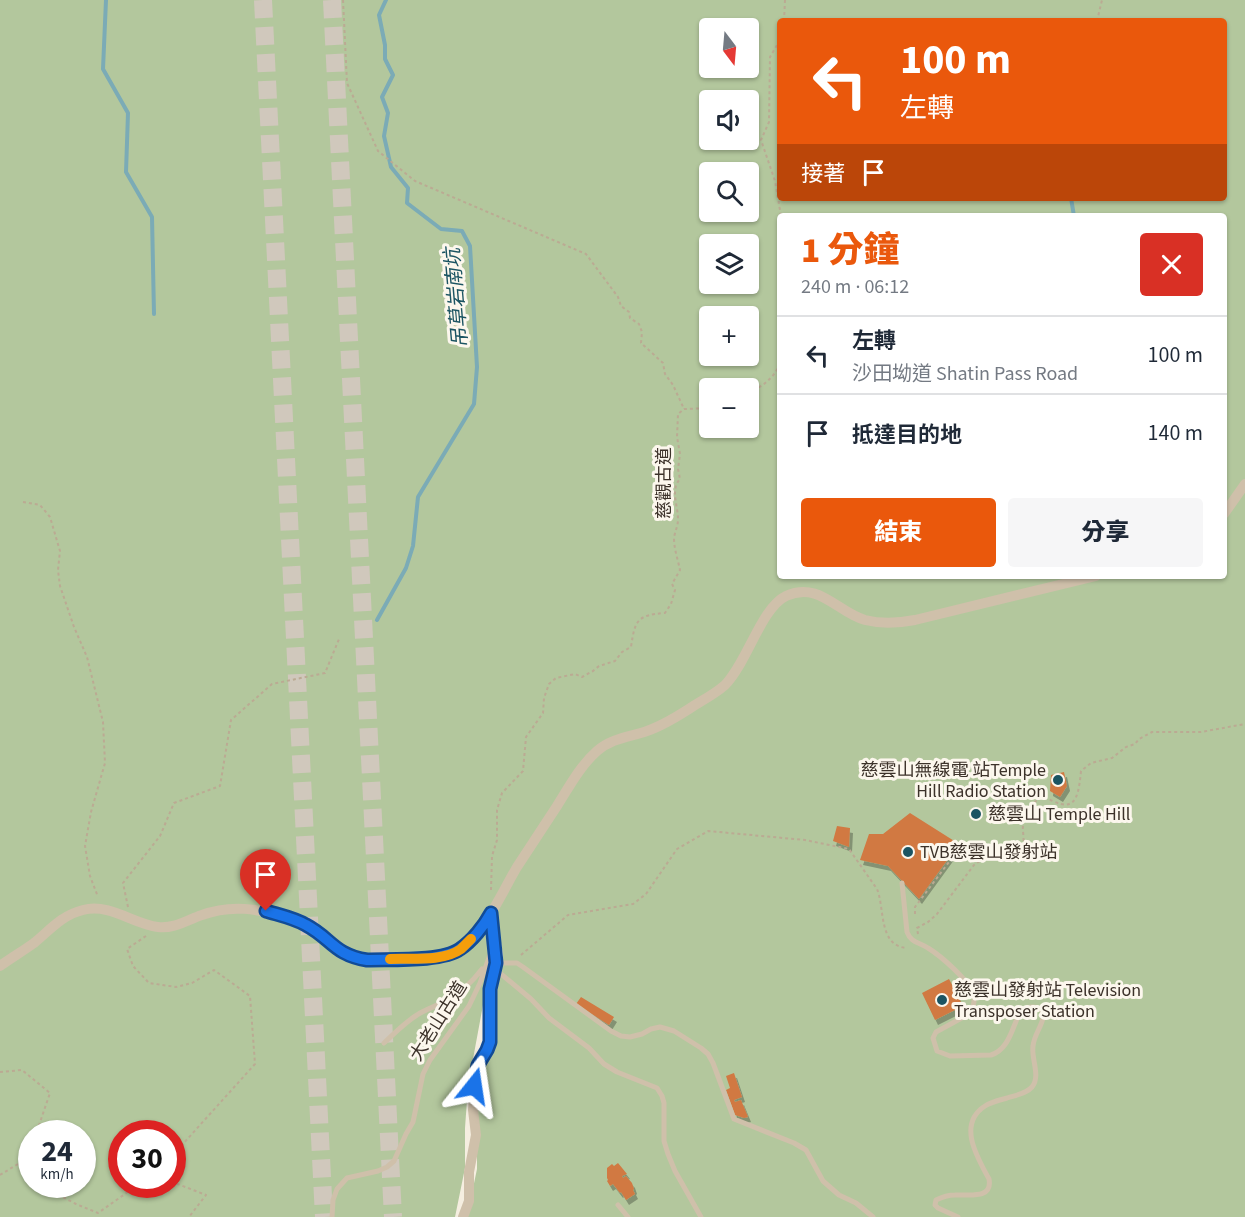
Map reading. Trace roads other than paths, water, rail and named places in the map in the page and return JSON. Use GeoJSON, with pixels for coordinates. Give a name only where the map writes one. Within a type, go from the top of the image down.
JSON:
{"type":"FeatureCollection","features":[{"type":"Feature","properties":{"kind":"street"},"geometry":{"type":"LineString","coordinates":[[1227,510],[1245,484]]}},
{"type":"Feature","properties":{"kind":"street"},"geometry":{"type":"LineString","coordinates":[[0,966],[34,943],[58,921],[84,910],[103,908],[158,927],[178,925],[219,910],[242,908],[266,911],[305,924],[344,954],[367,960],[438,957],[453,953],[461,949],[476,934],[491,913],[569,787],[595,753],[614,740],[645,732],[663,724],[719,690],[734,674],[769,613],[783,598],[796,593],[811,592],[862,619],[895,622],[915,620],[1084,579]]}},
{"type":"Feature","properties":{"kind":"street"},"geometry":{"type":"LineString","coordinates":[[463,1217],[469,1201],[469,1172],[476,1135],[473,1110],[474,1086],[478,1065],[490,1042],[490,989],[494,944],[491,913]]}},
{"type":"Feature","properties":{"kind":"lane"},"geometry":{"type":"LineString","coordinates":[[902,883],[907,932],[913,942],[927,947],[953,967],[970,988],[974,999],[969,1014],[936,1032],[934,1042],[937,1051],[950,1056],[997,1053],[1005,1045],[1021,1011],[1029,1006],[1037,1006],[1044,1012],[1032,1048],[1036,1078],[1034,1084],[1025,1092],[987,1104],[972,1120],[970,1135],[990,1179],[989,1188],[977,1195],[951,1195],[936,1200],[935,1205],[938,1208],[958,1217]]}},
{"type":"Feature","properties":{"kind":"lane"},"geometry":{"type":"LineString","coordinates":[[384,1043],[419,1013],[460,992],[476,976],[492,965],[517,963],[618,1035],[630,1037],[660,1027],[674,1031],[701,1048],[713,1063],[734,1119],[806,1150],[823,1181],[839,1195],[856,1203],[873,1217]]}},
{"type":"Feature","properties":{"kind":"lane"},"geometry":{"type":"LineString","coordinates":[[492,965],[549,1018],[589,1048],[604,1064],[657,1088],[664,1103],[664,1141],[668,1154],[701,1217]]}},
{"type":"Feature","properties":{"kind":"lane","name":"大老山古道"},"geometry":{"type":"LineString","coordinates":[[332,1217],[333,1200],[337,1190],[347,1178],[378,1171],[394,1161],[413,1122],[423,1074],[430,1060],[469,1006],[492,965]]}},
{"type":"Feature","properties":{"kind":"lane"},"geometry":{"type":"LineString","coordinates":[[618,1205],[628,1217]]}},
{"type":"Feature","properties":{"kind":"waterway"},"geometry":{"type":"LineString","coordinates":[[106,0],[103,69],[128,113],[126,172],[152,217],[154,314]]}},
{"type":"Feature","properties":{"kind":"waterway","name":"吊草岩南坑"},"geometry":{"type":"LineString","coordinates":[[377,620],[406,568],[413,546],[418,497],[474,404],[477,367],[470,246],[462,231],[441,229],[407,203],[408,188],[391,167],[384,136],[388,113],[382,97],[393,75],[385,59],[385,45],[379,15],[386,0]]}},
{"type":"Feature","properties":{"kind":"waterway"},"geometry":{"type":"LineString","coordinates":[[1072,201],[1074,213]]}},
{"type":"Feature","properties":{"kind":"tunnel"},"geometry":{"type":"LineString","coordinates":[[263,0],[324,1217]]}},
{"type":"Feature","properties":{"kind":"tunnel"},"geometry":{"type":"LineString","coordinates":[[332,0],[393,1217]]}},
{"type":"Feature","properties":{"kind":"place","name":"慈雲山無線電 站Temple Hill Radio Station"},"geometry":{"type":"Point","coordinates":[1058,780]}},
{"type":"Feature","properties":{"kind":"place","name":"慈雲山 Temple Hill"},"geometry":{"type":"Point","coordinates":[976,814]}},
{"type":"Feature","properties":{"kind":"place","name":"TVB慈雲山發射站"},"geometry":{"type":"Point","coordinates":[908,852]}},
{"type":"Feature","properties":{"kind":"place","name":"慈雲山發射站 Television Transposer Station"},"geometry":{"type":"Point","coordinates":[942,1000]}}]}
